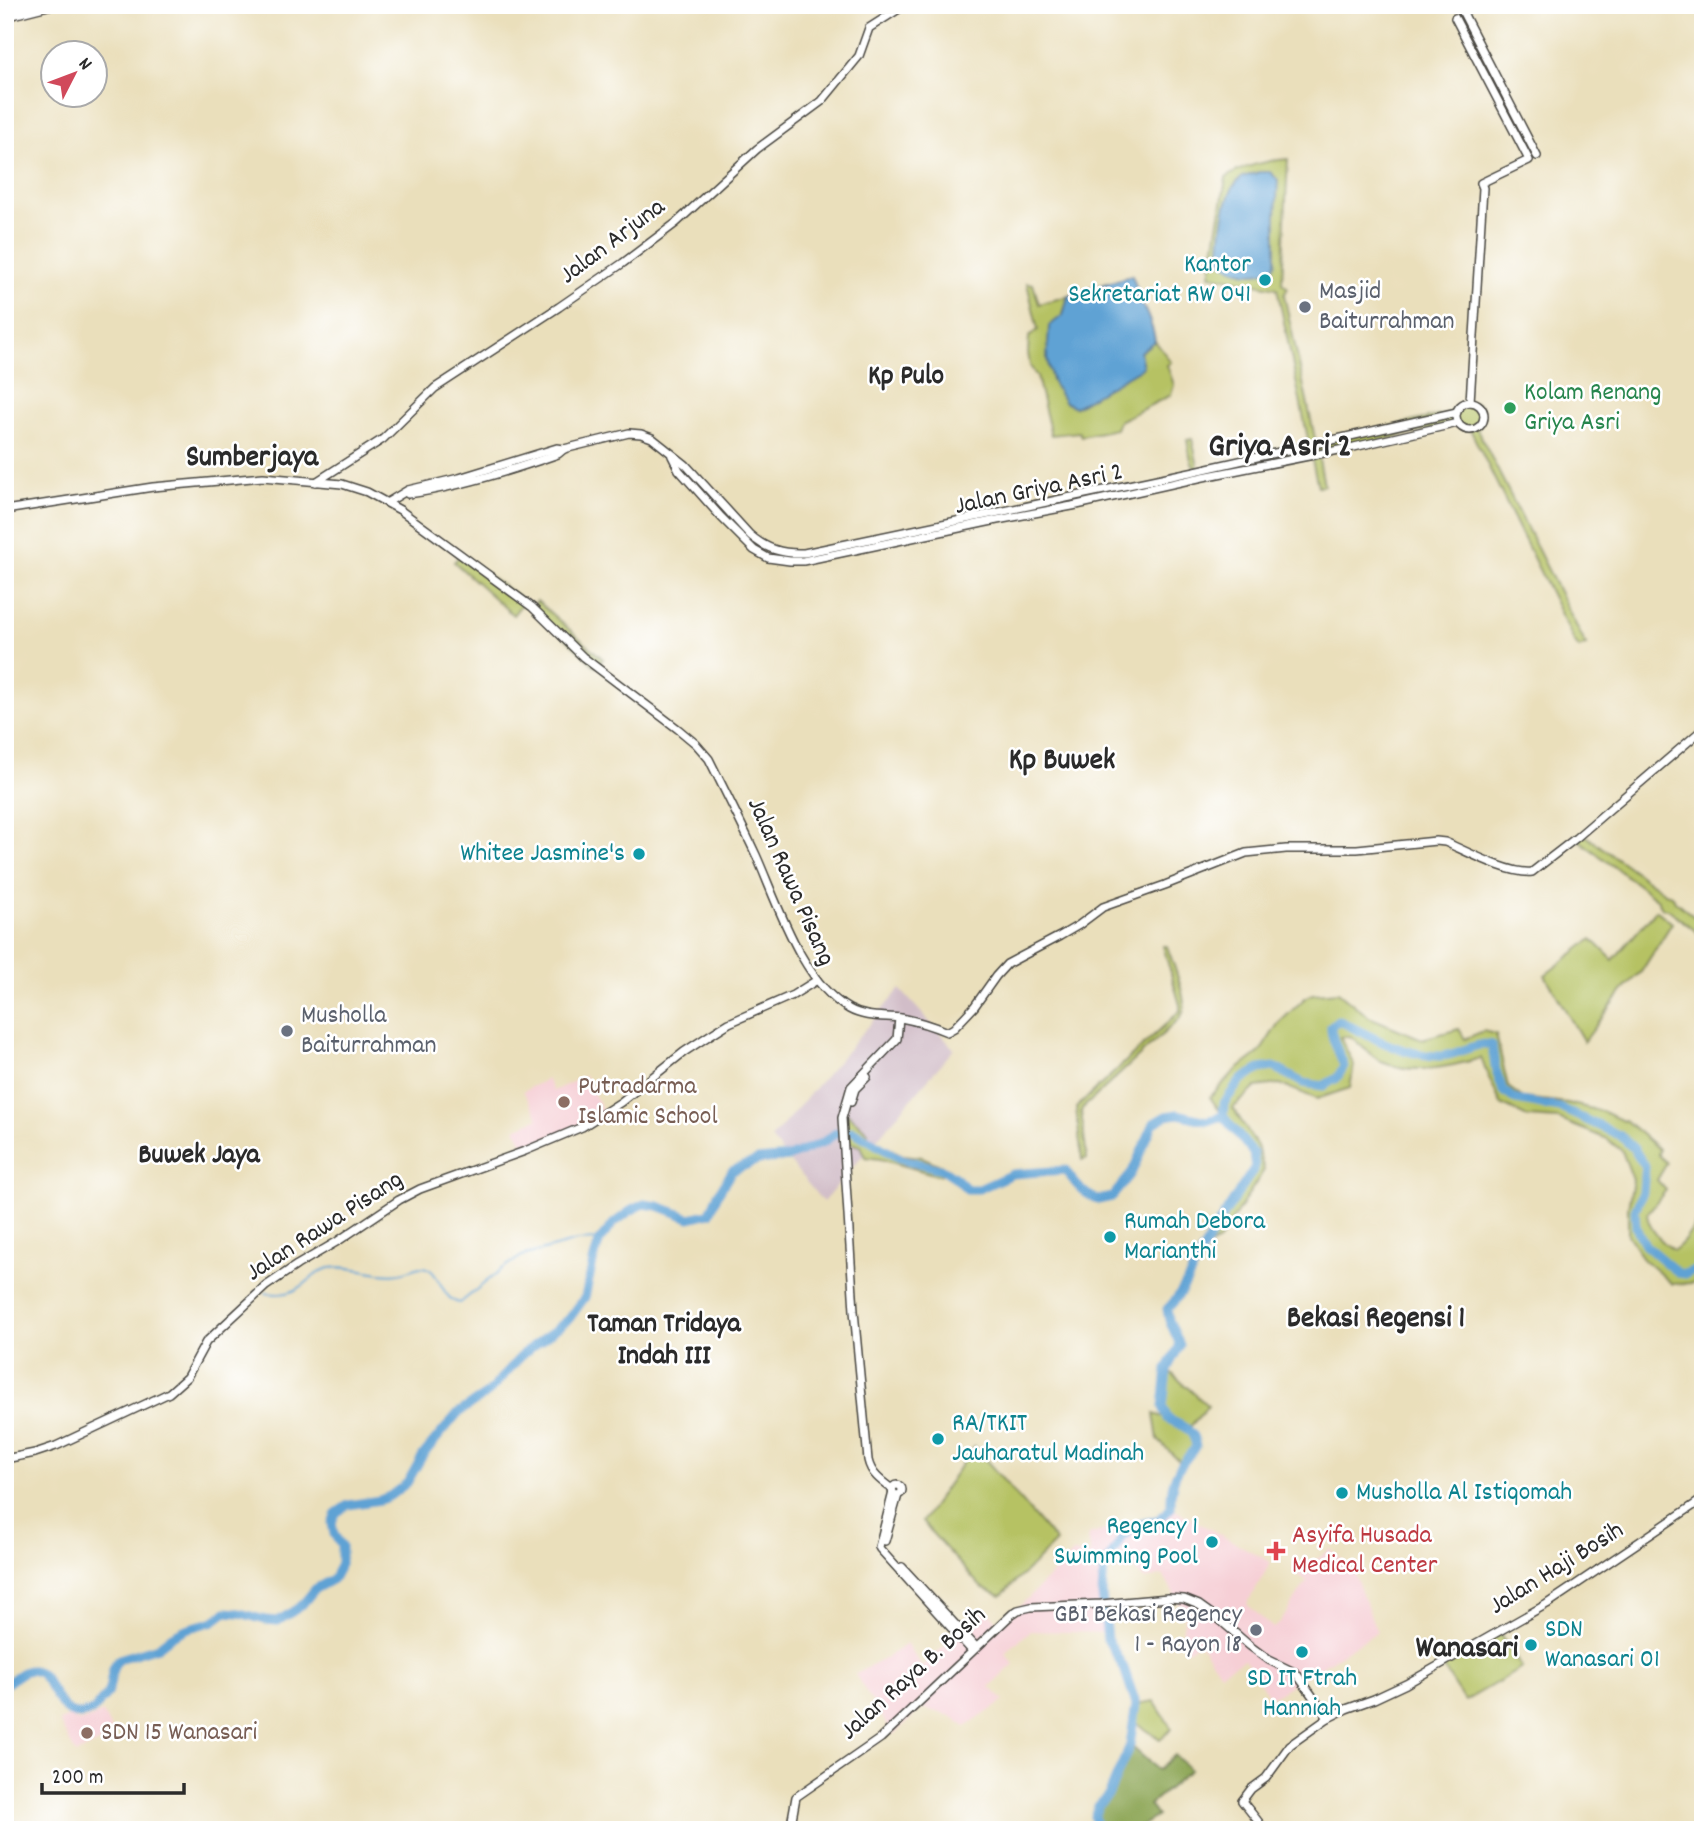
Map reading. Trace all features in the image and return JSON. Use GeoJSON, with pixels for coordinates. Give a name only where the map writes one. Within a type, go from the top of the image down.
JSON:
{"type":"FeatureCollection","features":[{"type":"Feature","properties":{"kind":"street"},"geometry":{"type":"LineString","coordinates":[[5,17],[52,5]]}},
{"type":"Feature","properties":{"kind":"street","name":"Jalan Arjuna"},"geometry":{"type":"LineString","coordinates":[[316,482],[383,439],[435,388],[559,307],[676,223],[757,149],[822,101],[859,56],[869,28],[905,5]]}},
{"type":"Feature","properties":{"kind":"street"},"geometry":{"type":"LineString","coordinates":[[1459,5],[1533,158]]}},
{"type":"Feature","properties":{"kind":"street"},"geometry":{"type":"LineString","coordinates":[[1455,18],[1533,158]]}},
{"type":"Feature","properties":{"kind":"street"},"geometry":{"type":"LineString","coordinates":[[1471,402],[1483,187],[1481,183],[1533,158]]}},
{"type":"Feature","properties":{"kind":"street"},"geometry":{"type":"LineString","coordinates":[[1475,403],[1482,408],[1483,422],[1477,428],[1464,429],[1458,423],[1457,412],[1462,405],[1475,403]]}},
{"type":"Feature","properties":{"kind":"street","name":"Jalan Griya Asri 2"},"geometry":{"type":"LineString","coordinates":[[388,502],[401,493],[427,491],[460,480],[519,468],[558,454],[564,449],[635,433],[656,441],[686,465],[760,544],[777,551],[799,554],[1195,471],[1457,412]]}},
{"type":"Feature","properties":{"kind":"street","name":"Jalan Griya Asri 2"},"geometry":{"type":"LineString","coordinates":[[671,455],[677,467],[754,550],[768,558],[803,561],[1458,423]]}},
{"type":"Feature","properties":{"kind":"street","name":"Jalan Rawa Pisang"},"geometry":{"type":"LineString","coordinates":[[5,510],[114,492],[263,477],[342,484],[388,502],[532,607],[583,657],[702,750],[720,780],[795,943],[817,980],[793,995],[729,1023],[709,1035],[621,1102],[582,1127],[420,1189],[297,1265],[266,1286],[206,1342],[192,1369],[169,1394],[56,1446],[5,1459]]}},
{"type":"Feature","properties":{"kind":"street"},"geometry":{"type":"LineString","coordinates":[[817,980],[850,1010],[867,1016],[902,1018],[947,1032],[974,1007],[1007,964],[1060,936],[1103,907],[1246,853],[1286,849],[1357,849],[1442,841],[1514,870],[1532,872],[1576,838],[1703,729]]}},
{"type":"Feature","properties":{"kind":"street"},"geometry":{"type":"LineString","coordinates":[[902,1018],[896,1048],[855,1089],[844,1124],[871,1460],[876,1472],[894,1491],[884,1546],[915,1585],[974,1649]]}},
{"type":"Feature","properties":{"kind":"street","name":"Jalan Haji Bosih"},"geometry":{"type":"LineString","coordinates":[[1265,1830],[1242,1801],[1251,1789],[1266,1778],[1290,1745],[1328,1718],[1406,1684],[1547,1604],[1703,1499]]}},
{"type":"Feature","properties":{"kind":"street","name":"Jalan Raya B. Bosih"},"geometry":{"type":"LineString","coordinates":[[790,1830],[796,1797],[881,1738],[1018,1610],[1037,1606],[1180,1598],[1199,1605],[1269,1660],[1296,1673],[1328,1718]]}},
{"type":"Feature","properties":{"kind":"shaded area"},"geometry":{"type":"Polygon","coordinates":[[[900,989],[954,1049],[823,1202],[771,1139],[900,989]]]}},
{"type":"Feature","properties":{"kind":"shaded area","name":"Putradarma Islamic School"},"geometry":{"type":"Polygon","coordinates":[[[585,1076],[604,1114],[525,1149],[516,1128],[539,1118],[523,1091],[547,1079],[553,1091],[585,1076]]]}},
{"type":"Feature","properties":{"kind":"shaded area"},"geometry":{"type":"Polygon","coordinates":[[[1171,1508],[1271,1562],[1247,1604],[1273,1628],[1280,1623],[1307,1581],[1297,1574],[1330,1549],[1352,1568],[1377,1632],[1270,1698],[1244,1659],[1220,1673],[1199,1643],[1188,1650],[1181,1640],[1185,1614],[1163,1575],[1145,1580],[1114,1551],[1104,1567],[1102,1595],[1106,1633],[1030,1631],[1005,1653],[1014,1664],[990,1687],[1004,1701],[966,1727],[951,1716],[922,1708],[893,1735],[855,1674],[906,1644],[922,1666],[986,1609],[1001,1625],[1073,1553],[1090,1554],[1088,1535],[1115,1527],[1122,1537],[1139,1524],[1159,1519],[1171,1508]]]}},
{"type":"Feature","properties":{"kind":"shaded area","name":"SDN 15 Wanasari"},"geometry":{"type":"Polygon","coordinates":[[[103,1712],[112,1732],[107,1734],[109,1738],[76,1754],[59,1722],[68,1717],[79,1721],[90,1719],[103,1712]]]}},
{"type":"Feature","properties":{"kind":"green space"},"geometry":{"type":"Polygon","coordinates":[[[1288,159],[1282,283],[1288,288],[1284,295],[1316,443],[1456,412],[1468,403],[1479,405],[1484,415],[1477,429],[1586,645],[1579,648],[1574,641],[1471,431],[1458,423],[1318,454],[1324,485],[1318,486],[1311,456],[1203,477],[1195,470],[1187,440],[1192,439],[1198,466],[1196,470],[1309,444],[1277,288],[1210,275],[1226,178],[1256,164],[1288,159]]]}},
{"type":"Feature","properties":{"kind":"green space"},"geometry":{"type":"Polygon","coordinates":[[[1027,283],[1033,284],[1039,304],[1068,296],[1063,315],[1075,407],[1142,367],[1140,352],[1155,341],[1171,362],[1167,365],[1174,385],[1171,395],[1119,421],[1116,429],[1081,436],[1079,432],[1051,435],[1037,377],[1030,366],[1029,337],[1038,330],[1027,283]]]}},
{"type":"Feature","properties":{"kind":"green space"},"geometry":{"type":"Polygon","coordinates":[[[460,555],[524,601],[513,615],[454,562],[460,555]]]}},
{"type":"Feature","properties":{"kind":"green space"},"geometry":{"type":"Polygon","coordinates":[[[537,601],[603,659],[596,667],[532,607],[537,601]]]}},
{"type":"Feature","properties":{"kind":"green space"},"geometry":{"type":"Polygon","coordinates":[[[1582,833],[1665,893],[1672,895],[1675,901],[1703,924],[1703,937],[1668,909],[1662,908],[1658,900],[1576,838],[1582,833]]]}},
{"type":"Feature","properties":{"kind":"green space"},"geometry":{"type":"Polygon","coordinates":[[[1656,910],[1672,923],[1641,972],[1623,990],[1584,1042],[1545,975],[1592,939],[1613,960],[1656,910]]]}},
{"type":"Feature","properties":{"kind":"green space"},"geometry":{"type":"Polygon","coordinates":[[[1163,946],[1167,946],[1180,985],[1184,1001],[1183,1013],[1083,1108],[1081,1111],[1087,1159],[1082,1160],[1076,1108],[1180,1011],[1163,946]]]}},
{"type":"Feature","properties":{"kind":"green space"},"geometry":{"type":"Polygon","coordinates":[[[1338,992],[1369,1017],[1422,1039],[1459,1029],[1465,1039],[1483,1031],[1496,1034],[1508,1087],[1523,1098],[1568,1103],[1625,1120],[1659,1149],[1658,1155],[1667,1163],[1657,1180],[1666,1190],[1647,1214],[1656,1235],[1674,1250],[1687,1237],[1703,1210],[1703,1274],[1693,1283],[1672,1284],[1644,1260],[1628,1235],[1628,1207],[1633,1180],[1622,1151],[1607,1139],[1558,1119],[1527,1117],[1501,1104],[1481,1058],[1433,1068],[1396,1067],[1371,1055],[1350,1036],[1340,1037],[1354,1065],[1350,1088],[1317,1099],[1280,1084],[1256,1087],[1233,1108],[1257,1146],[1264,1170],[1219,1241],[1204,1248],[1255,1167],[1253,1153],[1238,1137],[1210,1097],[1234,1072],[1260,1052],[1278,1024],[1305,998],[1313,994],[1338,992]]]}},
{"type":"Feature","properties":{"kind":"green space"},"geometry":{"type":"Polygon","coordinates":[[[847,1113],[868,1132],[867,1138],[903,1155],[922,1157],[947,1168],[937,1175],[865,1157],[860,1146],[846,1142],[847,1113]]]}},
{"type":"Feature","properties":{"kind":"green space"},"geometry":{"type":"Polygon","coordinates":[[[1167,1369],[1208,1406],[1188,1429],[1195,1437],[1196,1447],[1181,1463],[1158,1440],[1154,1414],[1167,1418],[1163,1407],[1167,1369]]]}},
{"type":"Feature","properties":{"kind":"green space"},"geometry":{"type":"Polygon","coordinates":[[[974,1446],[1056,1542],[1001,1596],[981,1587],[922,1522],[974,1446]]]}},
{"type":"Feature","properties":{"kind":"green space"},"geometry":{"type":"Polygon","coordinates":[[[1499,1633],[1522,1668],[1465,1701],[1442,1666],[1499,1633]]]}},
{"type":"Feature","properties":{"kind":"green space"},"geometry":{"type":"Polygon","coordinates":[[[1154,1701],[1172,1729],[1160,1739],[1133,1721],[1136,1704],[1154,1701]]]}},
{"type":"Feature","properties":{"kind":"green space"},"geometry":{"type":"Polygon","coordinates":[[[1130,1745],[1158,1770],[1175,1755],[1190,1770],[1149,1805],[1157,1816],[1134,1830],[1099,1830],[1094,1817],[1098,1806],[1110,1794],[1130,1745]]]}},
{"type":"Feature","properties":{"kind":"water"},"geometry":{"type":"Polygon","coordinates":[[[1270,172],[1278,180],[1276,261],[1273,269],[1258,273],[1245,272],[1219,261],[1222,228],[1231,192],[1243,177],[1270,172]]]}},
{"type":"Feature","properties":{"kind":"water"},"geometry":{"type":"Polygon","coordinates":[[[1132,275],[1138,292],[1136,296],[1148,317],[1155,341],[1140,352],[1143,367],[1075,407],[1064,402],[1052,381],[1047,359],[1049,326],[1063,315],[1068,296],[1132,275]]]}},
{"type":"Feature","properties":{"kind":"waterway"},"geometry":{"type":"LineString","coordinates":[[5,1685],[23,1672],[33,1670],[41,1674],[66,1710],[76,1714],[88,1713],[95,1709],[107,1694],[114,1667],[119,1659],[158,1647],[172,1636],[214,1621],[226,1612],[278,1621],[301,1606],[315,1589],[333,1579],[341,1564],[341,1546],[334,1534],[332,1523],[336,1513],[348,1505],[390,1496],[407,1483],[423,1455],[458,1413],[487,1394],[523,1354],[569,1319],[585,1297],[600,1240],[614,1223],[644,1204],[658,1206],[690,1218],[710,1213],[732,1171],[758,1160],[789,1157],[822,1143],[836,1133],[853,1131],[899,1158],[944,1170],[967,1189],[979,1189],[1012,1174],[1066,1170],[1080,1188],[1098,1200],[1112,1197],[1131,1174],[1154,1123],[1166,1116],[1178,1114],[1207,1121],[1223,1116],[1224,1103],[1241,1080],[1260,1069],[1274,1067],[1303,1083],[1323,1086],[1337,1078],[1344,1066],[1331,1026],[1338,1020],[1387,1044],[1413,1053],[1440,1056],[1479,1045],[1492,1045],[1495,1067],[1503,1091],[1516,1100],[1560,1108],[1621,1136],[1635,1150],[1645,1167],[1643,1192],[1635,1210],[1636,1228],[1646,1246],[1678,1273],[1686,1274],[1696,1269],[1703,1256]]}},
{"type":"Feature","properties":{"kind":"waterway"},"geometry":{"type":"LineString","coordinates":[[1098,1830],[1094,1817],[1098,1806],[1109,1794],[1130,1745],[1136,1704],[1124,1668],[1107,1639],[1102,1595],[1104,1567],[1122,1538],[1139,1524],[1159,1519],[1171,1508],[1176,1475],[1196,1447],[1190,1432],[1168,1419],[1163,1407],[1167,1369],[1180,1345],[1167,1309],[1183,1288],[1209,1239],[1255,1167],[1253,1153],[1223,1116]]}},
{"type":"Feature","properties":{"kind":"waterway"},"geometry":{"type":"LineString","coordinates":[[266,1293],[283,1294],[293,1291],[319,1272],[330,1268],[392,1274],[422,1267],[433,1273],[453,1301],[460,1303],[522,1256],[577,1241],[600,1240]]}},
{"type":"Feature","properties":{"kind":"waterway"},"geometry":{"type":"LineString","coordinates":[[5,1814],[23,1830]]}},
{"type":"Feature","properties":{"kind":"place","name":"Kantor Sekretariat RW 041"},"geometry":{"type":"Point","coordinates":[1265,280]}},
{"type":"Feature","properties":{"kind":"place","name":"Masjid Baiturrahman"},"geometry":{"type":"Point","coordinates":[1305,307]}},
{"type":"Feature","properties":{"kind":"place","name":"Kolam Renang Griya Asri"},"geometry":{"type":"Point","coordinates":[1510,408]}},
{"type":"Feature","properties":{"kind":"place","name":"Whitee Jasmine's"},"geometry":{"type":"Point","coordinates":[639,854]}},
{"type":"Feature","properties":{"kind":"place","name":"Musholla Baiturrahman"},"geometry":{"type":"Point","coordinates":[287,1031]}},
{"type":"Feature","properties":{"kind":"place","name":"Putradarma Islamic School"},"geometry":{"type":"Point","coordinates":[564,1102]}},
{"type":"Feature","properties":{"kind":"place","name":"Rumah Debora Marianthi"},"geometry":{"type":"Point","coordinates":[1110,1237]}},
{"type":"Feature","properties":{"kind":"place","name":"RA/TKIT Jauharatul Madinah"},"geometry":{"type":"Point","coordinates":[938,1439]}},
{"type":"Feature","properties":{"kind":"place","name":"Musholla Al Istiqomah"},"geometry":{"type":"Point","coordinates":[1342,1493]}},
{"type":"Feature","properties":{"kind":"place","name":"Regency 1 Swimming Pool"},"geometry":{"type":"Point","coordinates":[1212,1542]}},
{"type":"Feature","properties":{"kind":"place","name":"Asyifa Husada Medical Center"},"geometry":{"type":"Point","coordinates":[1276,1551]}},
{"type":"Feature","properties":{"kind":"place","name":"GBI Bekasi Regency 1 - Rayon 18"},"geometry":{"type":"Point","coordinates":[1256,1630]}},
{"type":"Feature","properties":{"kind":"place","name":"SDN Wanasari 01"},"geometry":{"type":"Point","coordinates":[1531,1645]}},
{"type":"Feature","properties":{"kind":"place","name":"SD IT Ftrah Hanniah"},"geometry":{"type":"Point","coordinates":[1302,1652]}},
{"type":"Feature","properties":{"kind":"place","name":"SDN 15 Wanasari"},"geometry":{"type":"Point","coordinates":[87,1733]}},
{"type":"Feature","properties":{"kind":"district","name":"Kp Pulo"},"geometry":{"type":"Point","coordinates":[906,378]}},
{"type":"Feature","properties":{"kind":"district","name":"Griya Asri 2"},"geometry":{"type":"Point","coordinates":[1280,448]}},
{"type":"Feature","properties":{"kind":"district","name":"Sumberjaya"},"geometry":{"type":"Point","coordinates":[252,459]}},
{"type":"Feature","properties":{"kind":"district","name":"Kp Buwek"},"geometry":{"type":"Point","coordinates":[1062,762]}},
{"type":"Feature","properties":{"kind":"district","name":"Buwek Jaya"},"geometry":{"type":"Point","coordinates":[199,1157]}},
{"type":"Feature","properties":{"kind":"district","name":"Bekasi Regensi 1"},"geometry":{"type":"Point","coordinates":[1376,1320]}},
{"type":"Feature","properties":{"kind":"district","name":"Taman Tridaya Indah III"},"geometry":{"type":"Point","coordinates":[664,1342]}},
{"type":"Feature","properties":{"kind":"district","name":"Wanasari"},"geometry":{"type":"Point","coordinates":[1467,1650]}}]}
